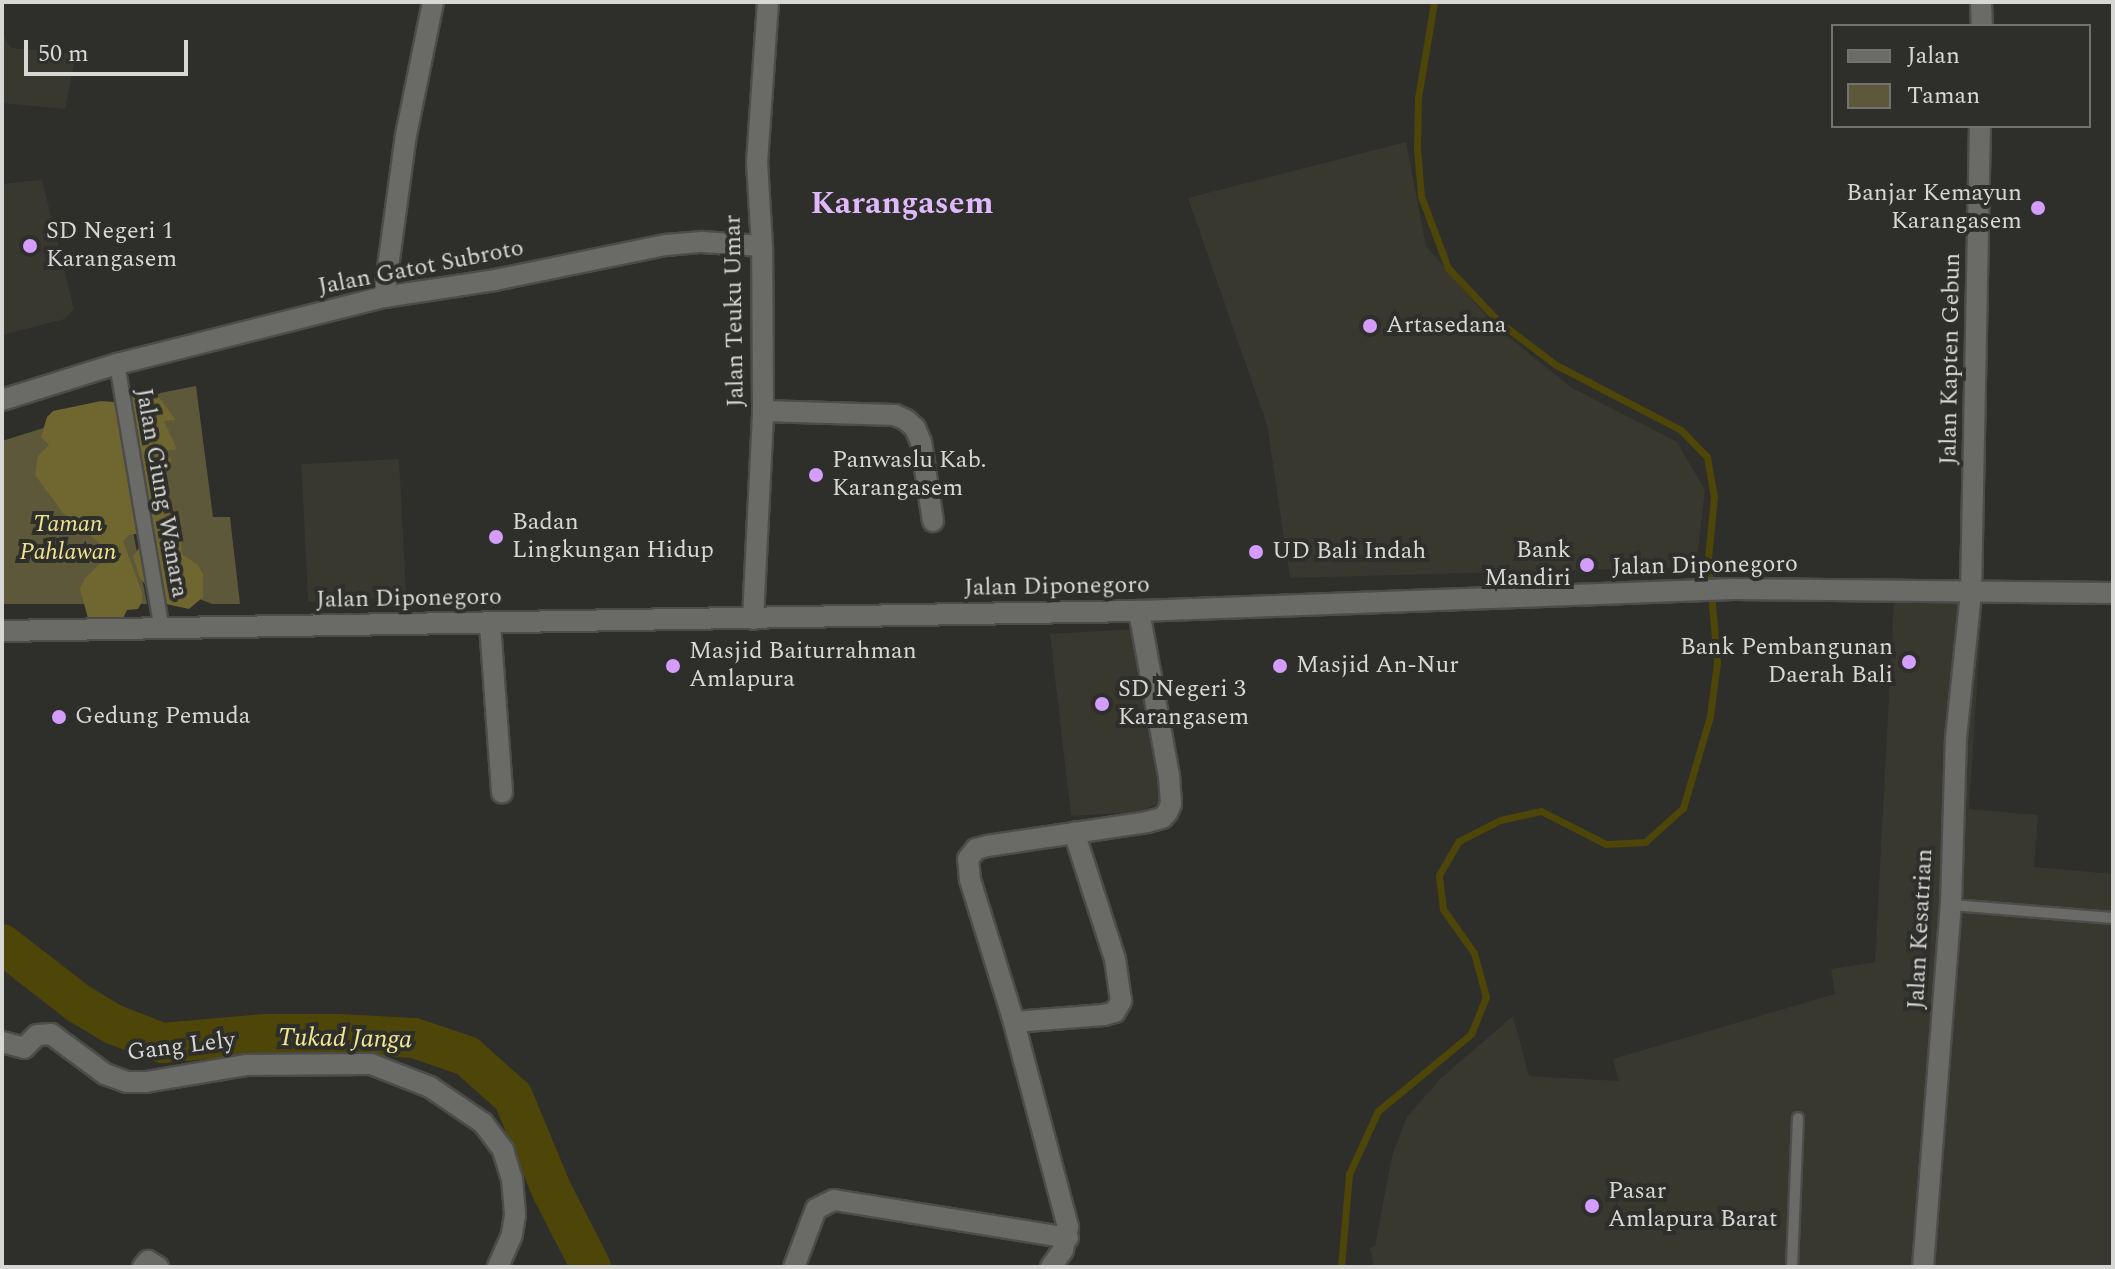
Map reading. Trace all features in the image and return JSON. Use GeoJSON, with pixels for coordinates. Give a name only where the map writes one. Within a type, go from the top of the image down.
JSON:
{"type":"FeatureCollection","features":[{"type":"Feature","properties":{"kind":"street"},"geometry":{"type":"LineString","coordinates":[[384,297],[406,135],[433,2]]}},
{"type":"Feature","properties":{"kind":"street","name":"Jalan Teuku Umar"},"geometry":{"type":"LineString","coordinates":[[753,619],[763,411],[762,246],[757,163],[768,2]]}},
{"type":"Feature","properties":{"kind":"street"},"geometry":{"type":"LineString","coordinates":[[1981,2],[1982,24]]}},
{"type":"Feature","properties":{"kind":"street","name":"Jalan Kapten Gebun"},"geometry":{"type":"LineString","coordinates":[[1971,593],[1980,128]]}},
{"type":"Feature","properties":{"kind":"street","name":"Jalan Gatot Subroto"},"geometry":{"type":"LineString","coordinates":[[2,400],[117,364],[384,297],[495,280],[666,245],[702,242],[762,246]]}},
{"type":"Feature","properties":{"kind":"street","name":"Jalan Ciung Wanara"},"geometry":{"type":"LineString","coordinates":[[117,364],[162,629]]}},
{"type":"Feature","properties":{"kind":"street"},"geometry":{"type":"LineString","coordinates":[[763,411],[895,415],[906,420],[915,428],[921,442],[933,521]]}},
{"type":"Feature","properties":{"kind":"street","name":"Jalan Diponegoro"},"geometry":{"type":"LineString","coordinates":[[2,631],[1139,611],[1734,589],[2113,593]]}},
{"type":"Feature","properties":{"kind":"street","name":"Jalan Kesatrian"},"geometry":{"type":"LineString","coordinates":[[1923,1267],[1951,905],[1956,738],[1971,593]]}},
{"type":"Feature","properties":{"kind":"street"},"geometry":{"type":"LineString","coordinates":[[1051,1267],[1068,1238],[1064,1211],[1014,1022],[970,880],[968,859],[976,849],[1162,818],[1171,804],[1139,611]]}},
{"type":"Feature","properties":{"kind":"street"},"geometry":{"type":"LineString","coordinates":[[490,624],[502,793]]}},
{"type":"Feature","properties":{"kind":"street"},"geometry":{"type":"LineString","coordinates":[[1014,1022],[1104,1015],[1115,1012],[1121,1001],[1115,959],[1074,832]]}},
{"type":"Feature","properties":{"kind":"street","name":"Gang Lely"},"geometry":{"type":"LineString","coordinates":[[2,1042],[24,1048],[37,1035],[51,1034],[105,1074],[127,1082],[146,1082],[246,1065],[371,1064],[430,1087],[483,1123],[503,1150],[512,1179],[515,1215],[512,1235],[498,1267]]}},
{"type":"Feature","properties":{"kind":"street"},"geometry":{"type":"LineString","coordinates":[[794,1267],[816,1209],[834,1200],[1068,1238]]}},
{"type":"Feature","properties":{"kind":"street"},"geometry":{"type":"LineString","coordinates":[[143,1267],[148,1261],[158,1267]]}},
{"type":"Feature","properties":{"kind":"lane"},"geometry":{"type":"LineString","coordinates":[[1951,905],[2113,918]]}},
{"type":"Feature","properties":{"kind":"lane"},"geometry":{"type":"LineString","coordinates":[[1792,1267],[1798,1118]]}},
{"type":"Feature","properties":{"kind":"shaded area"},"geometry":{"type":"Polygon","coordinates":[[[2,33],[11,48],[76,54],[65,109],[2,103],[2,33]]]}},
{"type":"Feature","properties":{"kind":"shaded area"},"geometry":{"type":"Polygon","coordinates":[[[1406,142],[1426,246],[1496,327],[1572,388],[1677,442],[1705,490],[1696,567],[1290,578],[1267,425],[1188,198],[1406,142]]]}},
{"type":"Feature","properties":{"kind":"shaded area","name":"SD Negeri 1 Karangasem"},"geometry":{"type":"Polygon","coordinates":[[[42,180],[74,309],[65,319],[2,335],[2,184],[42,180]]]}},
{"type":"Feature","properties":{"kind":"shaded area"},"geometry":{"type":"Polygon","coordinates":[[[137,389],[153,389],[176,420],[164,421],[177,449],[165,451],[172,460],[166,470],[167,505],[181,537],[182,554],[198,565],[203,574],[203,597],[189,609],[157,602],[139,576],[133,556],[143,543],[141,533],[129,535],[123,541],[142,592],[142,602],[138,609],[127,610],[120,625],[89,622],[80,589],[85,578],[111,553],[63,513],[35,475],[38,456],[49,445],[41,437],[47,417],[53,411],[101,401],[113,402],[137,389]]]}},
{"type":"Feature","properties":{"kind":"shaded area"},"geometry":{"type":"Polygon","coordinates":[[[399,459],[406,597],[308,602],[301,464],[399,459]]]}},
{"type":"Feature","properties":{"kind":"shaded area"},"geometry":{"type":"Polygon","coordinates":[[[1895,581],[1984,583],[1969,809],[2038,815],[2034,867],[2113,874],[2113,1267],[1374,1267],[1370,1248],[1375,1246],[1392,1156],[1407,1117],[1440,1079],[1513,1016],[1529,1076],[1619,1081],[1613,1059],[1835,994],[1831,969],[1875,962],[1895,581]]]}},
{"type":"Feature","properties":{"kind":"shaded area","name":"SD Negeri 3 Karangasem"},"geometry":{"type":"Polygon","coordinates":[[[1135,629],[1160,802],[1140,812],[1071,816],[1050,634],[1135,629]]]}},
{"type":"Feature","properties":{"kind":"green space"},"geometry":{"type":"Polygon","coordinates":[[[196,386],[213,517],[230,517],[240,604],[212,604],[179,591],[147,400],[160,393],[196,386]]]}},
{"type":"Feature","properties":{"kind":"green space","name":"Taman Pahlawan"},"geometry":{"type":"Polygon","coordinates":[[[85,415],[114,433],[147,604],[2,604],[2,441],[85,415]]]}},
{"type":"Feature","properties":{"kind":"waterway"},"geometry":{"type":"LineString","coordinates":[[1341,1267],[1349,1174],[1378,1111],[1471,1034],[1486,997],[1474,953],[1443,909],[1439,875],[1459,841],[1500,820],[1541,811],[1606,844],[1645,842],[1683,808],[1710,716],[1717,662],[1708,558],[1714,497],[1707,457],[1681,430],[1556,365],[1498,321],[1448,268],[1421,196],[1417,148],[1418,98],[1434,2]]}},
{"type":"Feature","properties":{"kind":"waterway","name":"Tukad Janga"},"geometry":{"type":"LineString","coordinates":[[2,944],[78,1003],[113,1024],[162,1043],[264,1034],[338,1034],[414,1038],[467,1056],[513,1097],[552,1191],[591,1267]]}},
{"type":"Feature","properties":{"kind":"place","name":"Banjar Kemayun Karangasem"},"geometry":{"type":"Point","coordinates":[2038,208]}},
{"type":"Feature","properties":{"kind":"place","name":"SD Negeri 1 Karangasem"},"geometry":{"type":"Point","coordinates":[30,246]}},
{"type":"Feature","properties":{"kind":"place","name":"Artasedana"},"geometry":{"type":"Point","coordinates":[1370,326]}},
{"type":"Feature","properties":{"kind":"place","name":"Panwaslu Kab. Karangasem"},"geometry":{"type":"Point","coordinates":[816,475]}},
{"type":"Feature","properties":{"kind":"place","name":"Badan Lingkungan Hidup"},"geometry":{"type":"Point","coordinates":[496,537]}},
{"type":"Feature","properties":{"kind":"place","name":"UD Bali Indah"},"geometry":{"type":"Point","coordinates":[1256,552]}},
{"type":"Feature","properties":{"kind":"place","name":"Bank Mandiri"},"geometry":{"type":"Point","coordinates":[1587,565]}},
{"type":"Feature","properties":{"kind":"place","name":"Bank Pembangunan Daerah Bali"},"geometry":{"type":"Point","coordinates":[1909,662]}},
{"type":"Feature","properties":{"kind":"place","name":"Masjid Baiturrahman Amlapura"},"geometry":{"type":"Point","coordinates":[673,666]}},
{"type":"Feature","properties":{"kind":"place","name":"Masjid An-Nur"},"geometry":{"type":"Point","coordinates":[1280,666]}},
{"type":"Feature","properties":{"kind":"place","name":"SD Negeri 3 Karangasem"},"geometry":{"type":"Point","coordinates":[1102,704]}},
{"type":"Feature","properties":{"kind":"place","name":"Gedung Pemuda"},"geometry":{"type":"Point","coordinates":[59,717]}},
{"type":"Feature","properties":{"kind":"place","name":"Pasar Amlapura Barat"},"geometry":{"type":"Point","coordinates":[1592,1206]}},
{"type":"Feature","properties":{"kind":"district","name":"Karangasem"},"geometry":{"type":"Point","coordinates":[902,204]}}]}
